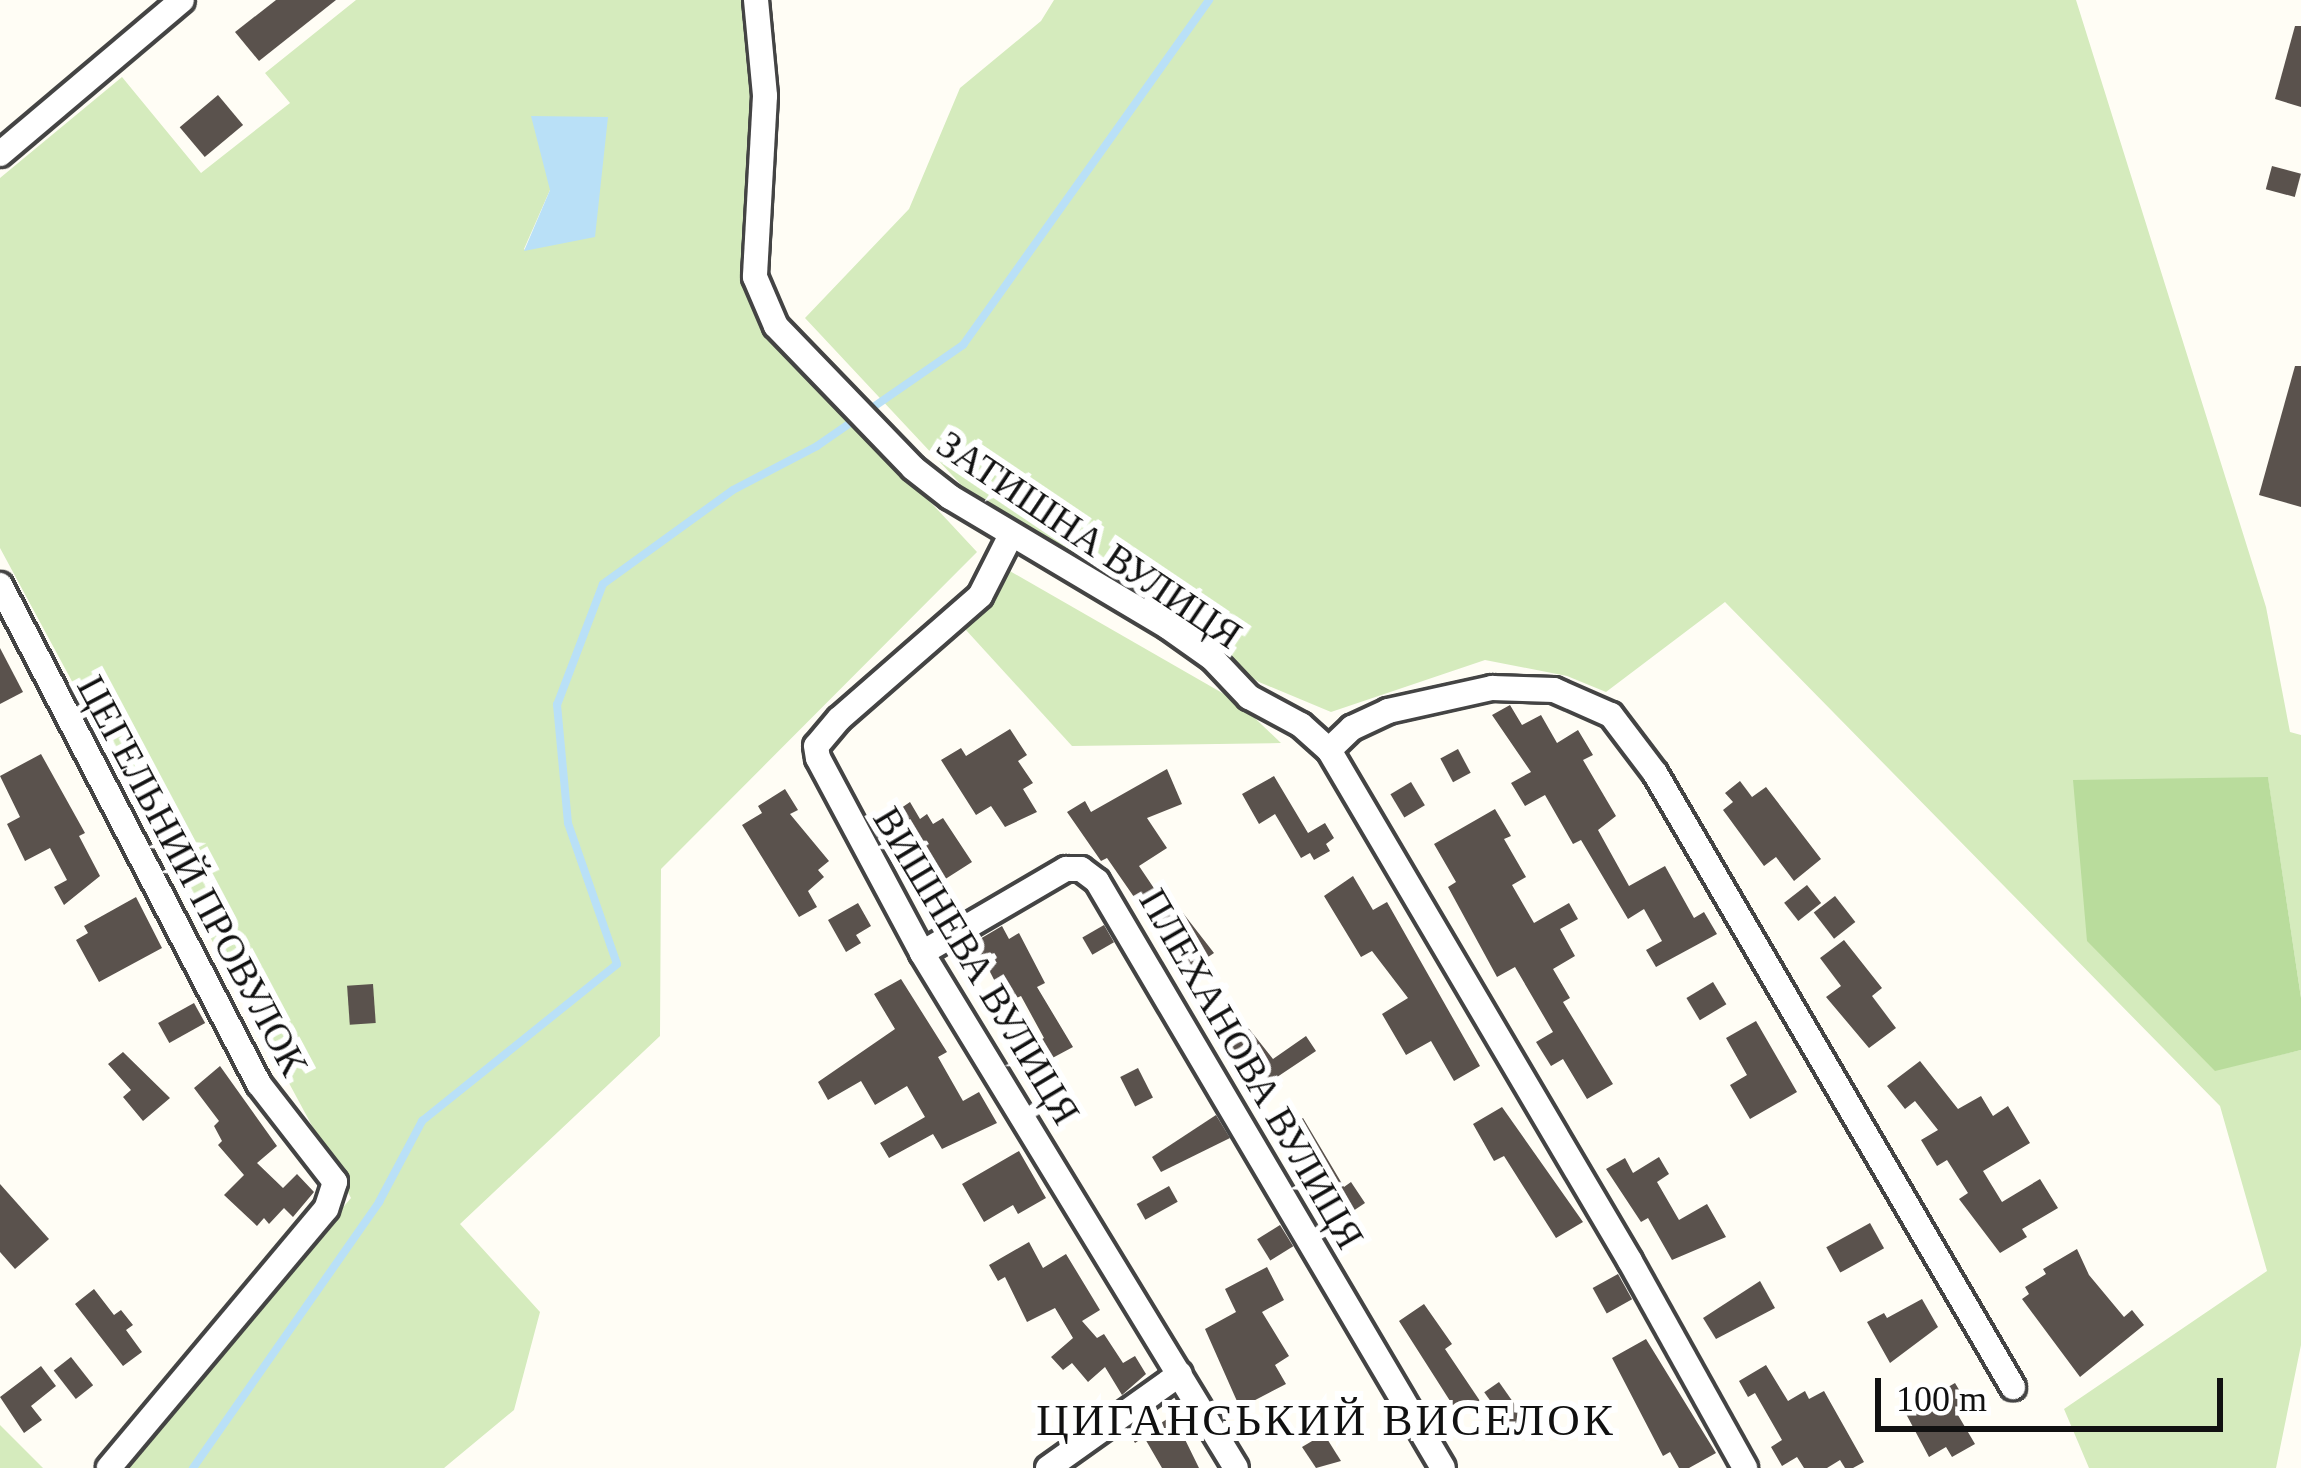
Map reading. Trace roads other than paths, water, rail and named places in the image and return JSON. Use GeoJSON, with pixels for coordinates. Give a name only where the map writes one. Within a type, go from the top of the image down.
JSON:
{"type":"FeatureCollection","features":[{"type":"Feature","properties":{"kind":"street"},"geometry":{"type":"LineString","coordinates":[[0,154],[182,0]]}},
{"type":"Feature","properties":{"kind":"street","name":"ЗАТИШНА ВУЛИЦЯ"},"geometry":{"type":"LineString","coordinates":[[756,0],[765,96],[755,277],[767,312],[816,370],[914,468],[1011,535],[1091,577],[1201,649],[1249,697],[1301,725],[1329,750],[1630,1261],[1745,1468]]}},
{"type":"Feature","properties":{"kind":"street","name":"ВИШНЕВА ВУЛИЦЯ"},"geometry":{"type":"LineString","coordinates":[[1011,535],[974,604],[854,705],[816,746],[832,791],[922,953],[1236,1468]]}},
{"type":"Feature","properties":{"kind":"street","name":"ЦЕГЕЛЬНИЙ ПРОВУЛОК"},"geometry":{"type":"LineString","coordinates":[[0,585],[267,1099],[335,1182],[326,1209],[109,1468]]}},
{"type":"Feature","properties":{"kind":"street"},"geometry":{"type":"LineString","coordinates":[[1329,750],[1352,728],[1388,711],[1492,688],[1555,690],[1611,715],[1655,773],[2013,1388]]}},
{"type":"Feature","properties":{"kind":"street","name":"ПЛЕХАНОВА ВУЛИЦЯ"},"geometry":{"type":"LineString","coordinates":[[922,953],[1066,869],[1081,869],[1097,881],[1443,1468]]}},
{"type":"Feature","properties":{"kind":"street"},"geometry":{"type":"LineString","coordinates":[[1048,1468],[1180,1374]]}},
{"type":"Feature","properties":{"kind":"water"},"geometry":{"type":"Polygon","coordinates":[[[531,116],[608,117],[595,237],[524,251],[550,190],[531,116]]]}},
{"type":"Feature","properties":{"kind":"waterway"},"geometry":{"type":"LineString","coordinates":[[193,1468],[379,1202],[422,1121],[617,964],[568,823],[557,705],[603,584],[733,490],[817,446],[963,345],[1209,0]]}},
{"type":"Feature","properties":{"kind":"district","name":"ЦИГАНСЬКИЙ ВИСЕЛОК"},"geometry":{"type":"Point","coordinates":[1326,1421]}}]}
